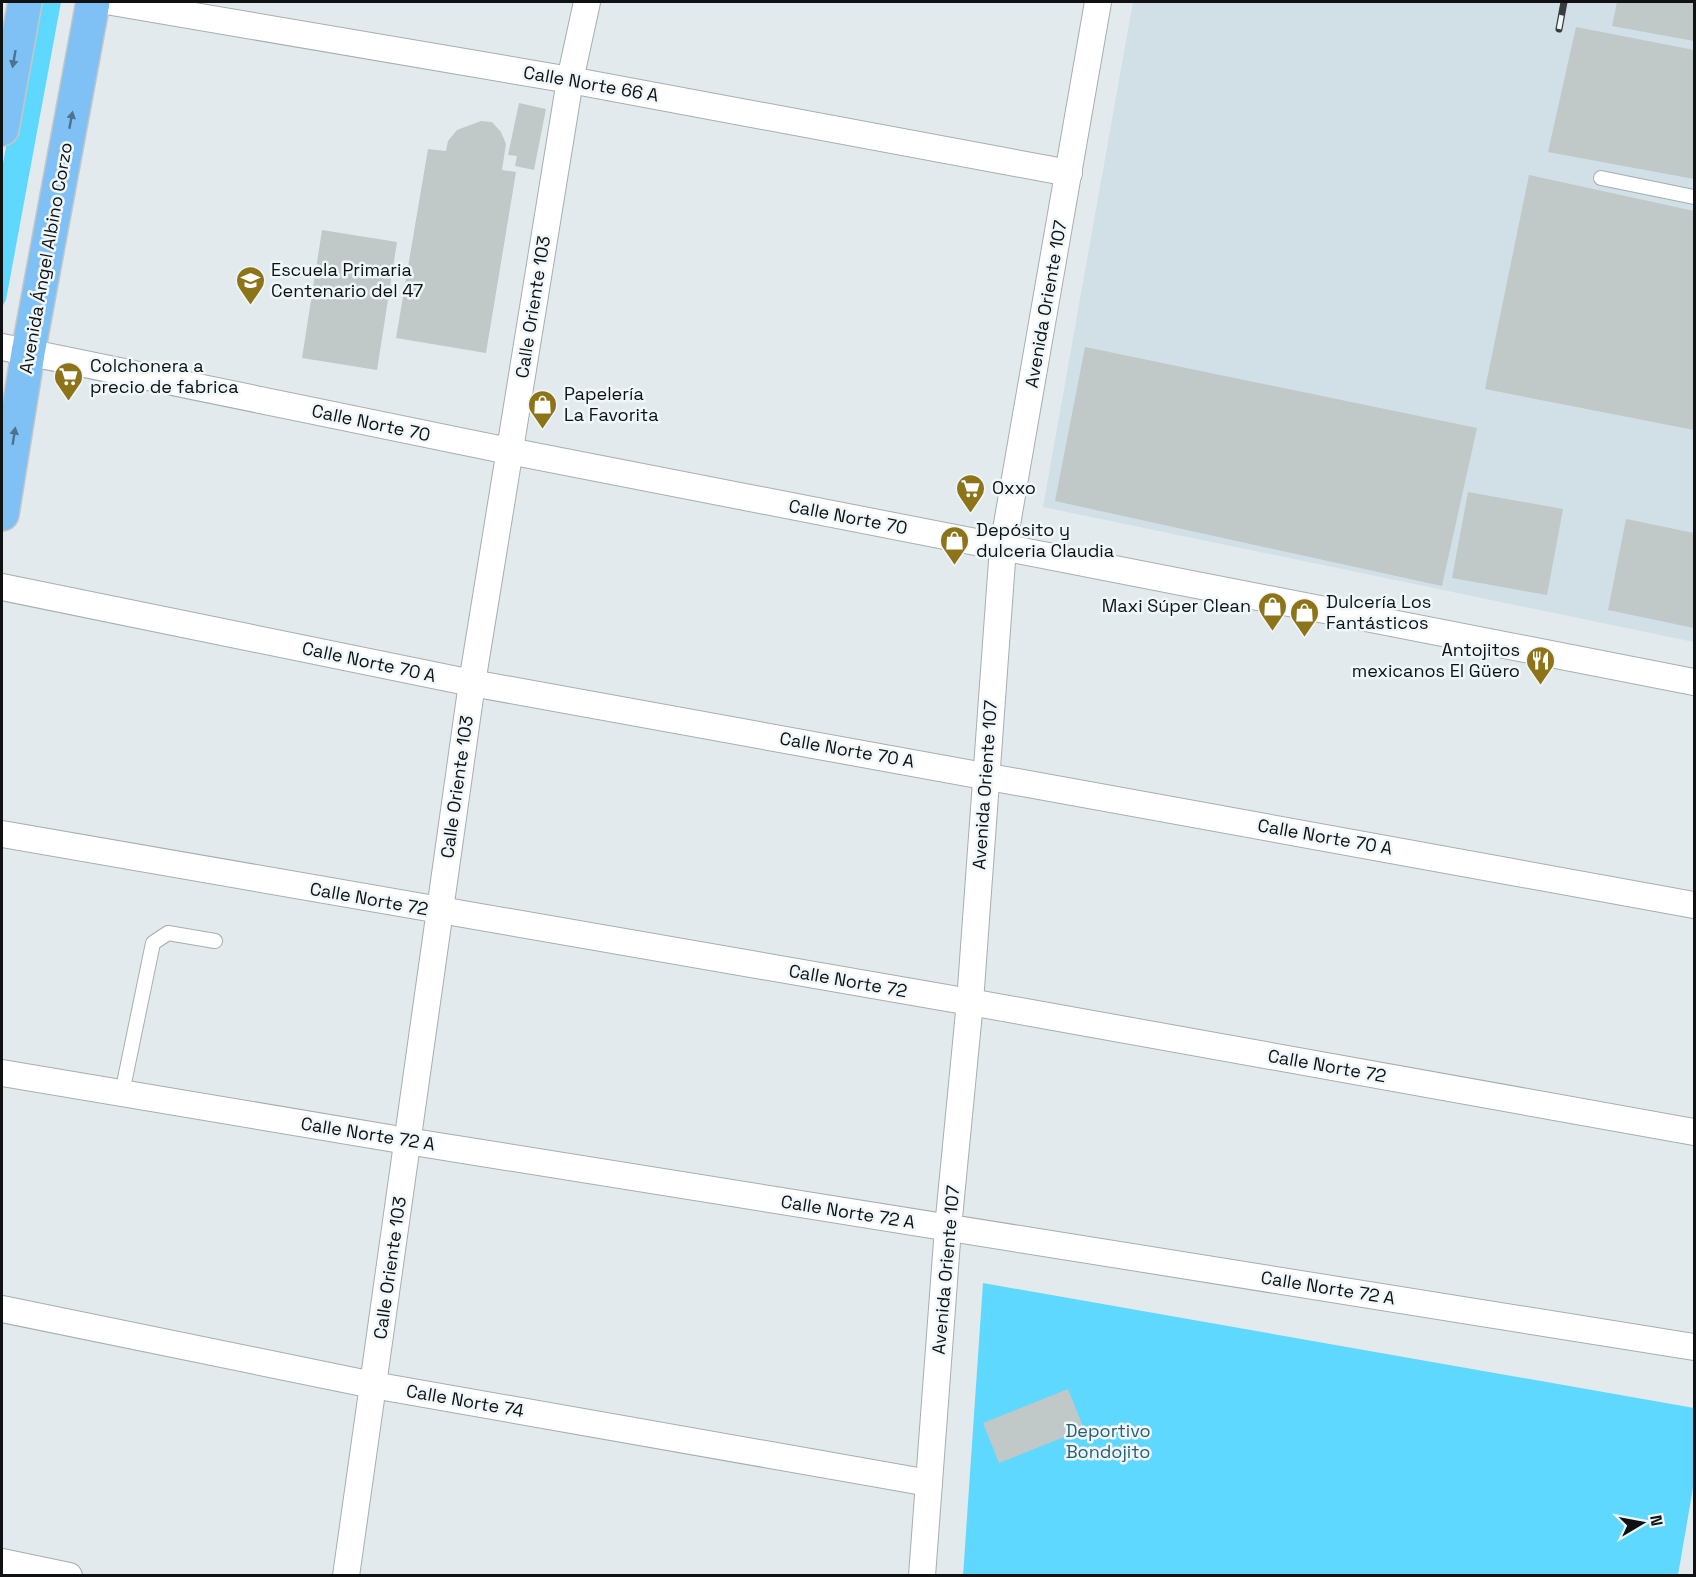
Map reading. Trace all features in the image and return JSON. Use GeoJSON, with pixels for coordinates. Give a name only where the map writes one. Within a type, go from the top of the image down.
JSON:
{"type":"FeatureCollection","features":[{"type":"Feature","properties":{"kind":"main road"},"geometry":{"type":"LineString","coordinates":[[2,129],[25,2]]}},
{"type":"Feature","properties":{"kind":"main road","name":"Avenida Ángel Albino Corzo"},"geometry":{"type":"LineString","coordinates":[[2,514],[15,350],[93,2]]}},
{"type":"Feature","properties":{"kind":"street","name":"Calle Norte 66 A"},"geometry":{"type":"LineString","coordinates":[[112,2],[570,80],[1069,173]]}},
{"type":"Feature","properties":{"kind":"street","name":"Calle Oriente 103"},"geometry":{"type":"LineString","coordinates":[[346,1575],[472,683],[570,80],[587,2]]}},
{"type":"Feature","properties":{"kind":"street","name":"Avenida Oriente 107"},"geometry":{"type":"LineString","coordinates":[[922,1575],[948,1228],[970,1002],[984,774],[1003,547],[1098,2]]}},
{"type":"Feature","properties":{"kind":"street","name":"Calle Norte 70"},"geometry":{"type":"LineString","coordinates":[[15,350],[509,451],[1695,682]]}},
{"type":"Feature","properties":{"kind":"street","name":"Calle Norte 70 A"},"geometry":{"type":"LineString","coordinates":[[2,587],[472,683],[984,774],[1695,905]]}},
{"type":"Feature","properties":{"kind":"street","name":"Calle Norte 72"},"geometry":{"type":"LineString","coordinates":[[2,834],[970,1002],[1695,1132]]}},
{"type":"Feature","properties":{"kind":"street","name":"Calle Norte 72 A"},"geometry":{"type":"LineString","coordinates":[[2,1073],[407,1141],[1695,1347]]}},
{"type":"Feature","properties":{"kind":"street","name":"Calle Norte 74"},"geometry":{"type":"LineString","coordinates":[[2,1310],[373,1385],[929,1483]]}},
{"type":"Feature","properties":{"kind":"street"},"geometry":{"type":"LineString","coordinates":[[2,1562],[69,1575]]}},
{"type":"Feature","properties":{"kind":"lane"},"geometry":{"type":"LineString","coordinates":[[1601,178],[1695,197]]}},
{"type":"Feature","properties":{"kind":"lane"},"geometry":{"type":"LineString","coordinates":[[122,1094],[153,943],[168,933],[215,941]]}},
{"type":"Feature","properties":{"kind":"shaded area"},"geometry":{"type":"Polygon","coordinates":[[[1133,2],[1694,2],[1694,642],[1043,507],[1133,2]]]}},
{"type":"Feature","properties":{"kind":"green space"},"geometry":{"type":"Polygon","coordinates":[[[32,2],[61,2],[6,300],[2,307],[2,169],[32,2]]]}},
{"type":"Feature","properties":{"kind":"green space","name":"Deportivo Bondojito"},"geometry":{"type":"Polygon","coordinates":[[[983,1283],[1694,1408],[1694,1482],[1678,1575],[963,1576],[983,1283]]]}},
{"type":"Feature","properties":{"kind":"building"},"geometry":{"type":"Polygon","coordinates":[[[1617,2],[1694,2],[1694,41],[1612,26],[1617,2]]]}},
{"type":"Feature","properties":{"kind":"building"},"geometry":{"type":"Polygon","coordinates":[[[1576,27],[1694,50],[1694,179],[1548,152],[1576,27]]]}},
{"type":"Feature","properties":{"kind":"building"},"geometry":{"type":"Polygon","coordinates":[[[519,103],[546,109],[534,170],[515,166],[517,156],[508,155],[519,103]]]}},
{"type":"Feature","properties":{"kind":"building"},"geometry":{"type":"Polygon","coordinates":[[[481,121],[492,122],[501,132],[506,144],[502,170],[516,172],[486,353],[396,338],[428,149],[446,151],[448,141],[457,130],[481,121]]]}},
{"type":"Feature","properties":{"kind":"building"},"geometry":{"type":"Polygon","coordinates":[[[1529,175],[1694,211],[1694,430],[1485,389],[1529,175]]]}},
{"type":"Feature","properties":{"kind":"building"},"geometry":{"type":"Polygon","coordinates":[[[322,230],[397,242],[377,370],[302,358],[322,230]]]}},
{"type":"Feature","properties":{"kind":"building"},"geometry":{"type":"Polygon","coordinates":[[[1085,347],[1477,428],[1442,586],[1055,501],[1085,347]]]}},
{"type":"Feature","properties":{"kind":"building"},"geometry":{"type":"Polygon","coordinates":[[[1468,492],[1563,509],[1547,595],[1452,578],[1468,492]]]}},
{"type":"Feature","properties":{"kind":"building"},"geometry":{"type":"Polygon","coordinates":[[[1626,519],[1694,533],[1694,628],[1608,610],[1626,519]]]}},
{"type":"Feature","properties":{"kind":"building"},"geometry":{"type":"Polygon","coordinates":[[[1068,1389],[1084,1429],[999,1463],[983,1423],[1068,1389]]]}},
{"type":"Feature","properties":{"kind":"railway"},"geometry":{"type":"LineString","coordinates":[[1559,29],[1564,2]]}},
{"type":"Feature","properties":{"kind":"place","name":"Escuela Primaria Centenario del 47"},"geometry":{"type":"Point","coordinates":[250,306]}},
{"type":"Feature","properties":{"kind":"place","name":"Colchonera a precio de fabrica"},"geometry":{"type":"Point","coordinates":[69,402]}},
{"type":"Feature","properties":{"kind":"place","name":"Papelería La Favorita"},"geometry":{"type":"Point","coordinates":[543,430]}},
{"type":"Feature","properties":{"kind":"place","name":"Oxxo"},"geometry":{"type":"Point","coordinates":[971,514]}},
{"type":"Feature","properties":{"kind":"place","name":"Depósito y dulceria Claudia"},"geometry":{"type":"Point","coordinates":[955,566]}},
{"type":"Feature","properties":{"kind":"place","name":"Maxi Súper Clean"},"geometry":{"type":"Point","coordinates":[1272,632]}},
{"type":"Feature","properties":{"kind":"place","name":"Dulcería Los Fantásticos"},"geometry":{"type":"Point","coordinates":[1305,638]}},
{"type":"Feature","properties":{"kind":"place","name":"Antojitos mexicanos El Güero"},"geometry":{"type":"Point","coordinates":[1541,686]}}]}
